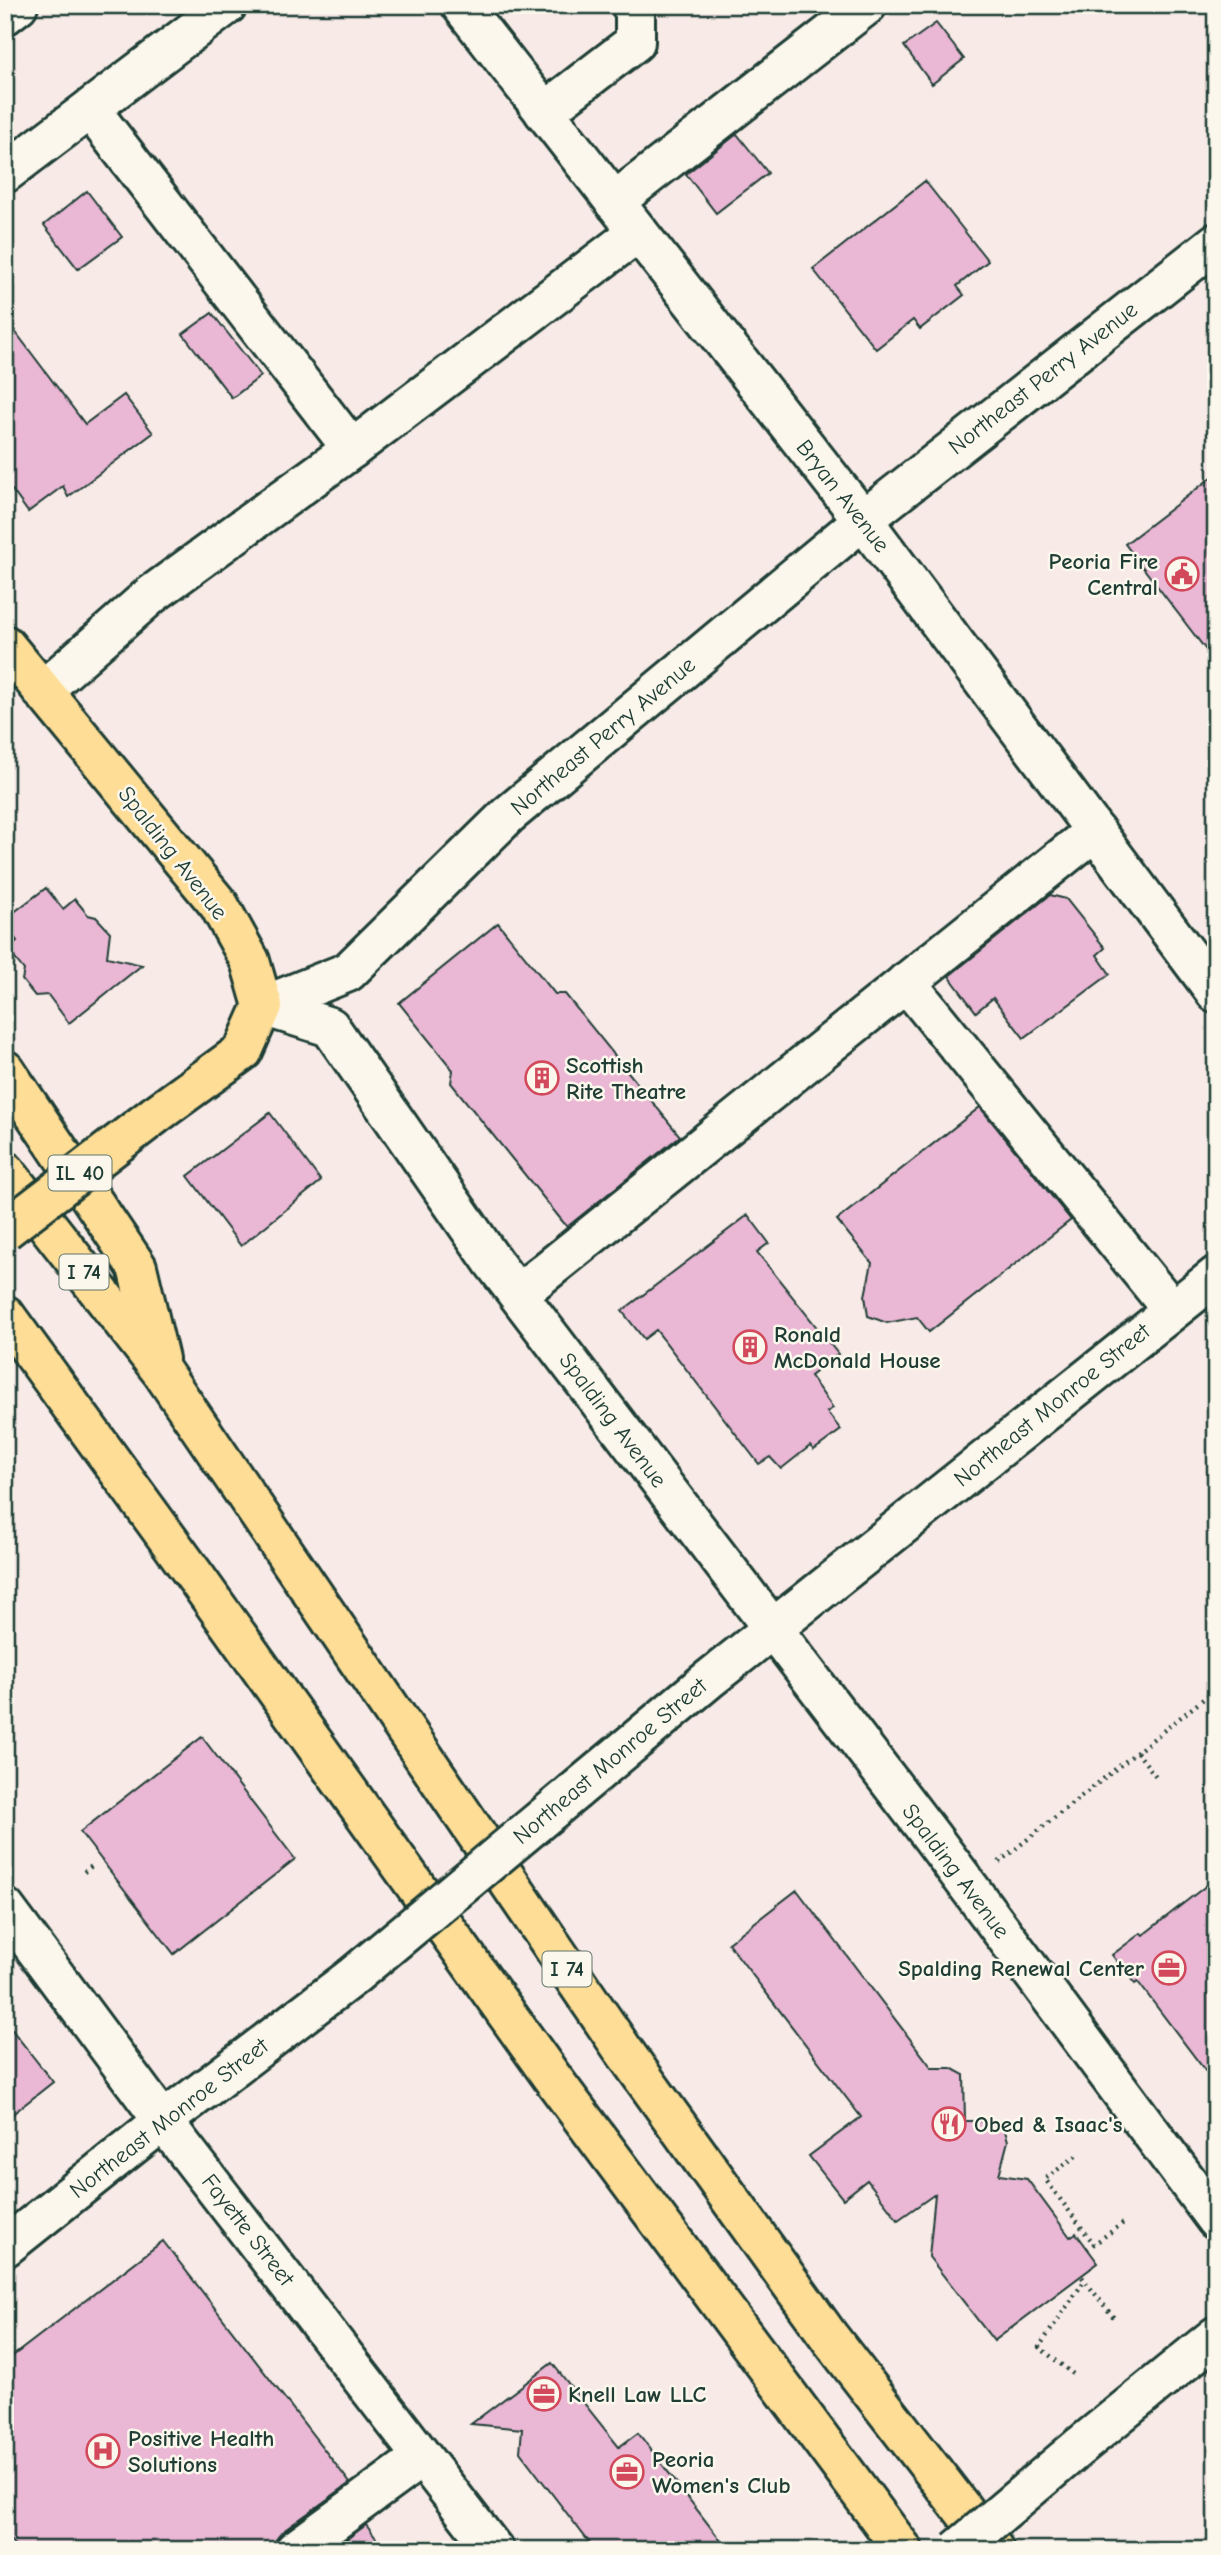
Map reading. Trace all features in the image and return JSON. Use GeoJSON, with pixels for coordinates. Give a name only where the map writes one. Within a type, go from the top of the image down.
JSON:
{"type":"FeatureCollection","features":[{"type":"Feature","properties":{"kind":"main road","name":"Spalding Avenue"},"geometry":{"type":"LineString","coordinates":[[5,645],[219,905],[250,961],[263,1006]]}},
{"type":"Feature","properties":{"kind":"main road","name":"IL 40"},"geometry":{"type":"LineString","coordinates":[[5,1230],[243,1051],[263,1006]]}},
{"type":"Feature","properties":{"kind":"main road"},"geometry":{"type":"LineString","coordinates":[[5,1070],[137,1267],[163,1372]]}},
{"type":"Feature","properties":{"kind":"main road","name":"I 74"},"geometry":{"type":"LineString","coordinates":[[5,1171],[163,1372],[629,2059],[830,2338],[994,2550]]}},
{"type":"Feature","properties":{"kind":"main road"},"geometry":{"type":"LineString","coordinates":[[5,1315],[205,1590],[551,2076],[892,2541]]}},
{"type":"Feature","properties":{"kind":"main road"},"geometry":{"type":"LineString","coordinates":[[5,1339],[121,1476]]}},
{"type":"Feature","properties":{"kind":"street"},"geometry":{"type":"LineString","coordinates":[[5,15],[18,5]]}},
{"type":"Feature","properties":{"kind":"street"},"geometry":{"type":"LineString","coordinates":[[5,173],[227,5]]}},
{"type":"Feature","properties":{"kind":"street","name":"Bryan Avenue"},"geometry":{"type":"LineString","coordinates":[[461,5],[863,520],[1216,993]]}},
{"type":"Feature","properties":{"kind":"street"},"geometry":{"type":"LineString","coordinates":[[544,112],[635,42],[635,12],[631,5]]}},
{"type":"Feature","properties":{"kind":"street"},"geometry":{"type":"LineString","coordinates":[[614,202],[867,5]]}},
{"type":"Feature","properties":{"kind":"street"},"geometry":{"type":"LineString","coordinates":[[90,109],[352,449]]}},
{"type":"Feature","properties":{"kind":"street"},"geometry":{"type":"LineString","coordinates":[[42,691],[152,595],[352,449],[638,232]]}},
{"type":"Feature","properties":{"kind":"street","name":"Northeast Perry Avenue"},"geometry":{"type":"LineString","coordinates":[[263,1006],[348,972],[508,815],[863,520],[1216,243]]}},
{"type":"Feature","properties":{"kind":"street"},"geometry":{"type":"LineString","coordinates":[[518,1294],[1095,831]]}},
{"type":"Feature","properties":{"kind":"street"},"geometry":{"type":"LineString","coordinates":[[906,982],[1172,1310]]}},
{"type":"Feature","properties":{"kind":"street","name":"Spalding Avenue"},"geometry":{"type":"LineString","coordinates":[[263,1006],[330,1027],[492,1262],[931,1836],[1216,2220]]}},
{"type":"Feature","properties":{"kind":"street","name":"Northeast Monroe Street"},"geometry":{"type":"LineString","coordinates":[[5,2246],[163,2120],[352,1977],[649,1728],[1216,1276]]}},
{"type":"Feature","properties":{"kind":"street","name":"Fayette Street"},"geometry":{"type":"LineString","coordinates":[[5,1908],[163,2120],[494,2550]]}},
{"type":"Feature","properties":{"kind":"street"},"geometry":{"type":"LineString","coordinates":[[957,2550],[1216,2336]]}},
{"type":"Feature","properties":{"kind":"street"},"geometry":{"type":"LineString","coordinates":[[295,2550],[422,2457]]}},
{"type":"Feature","properties":{"kind":"path"},"geometry":{"type":"LineString","coordinates":[[996,1865],[1216,1689]]}},
{"type":"Feature","properties":{"kind":"path"},"geometry":{"type":"LineString","coordinates":[[1137,1752],[1158,1779]]}},
{"type":"Feature","properties":{"kind":"path"},"geometry":{"type":"LineString","coordinates":[[83,1872],[92,1866]]}},
{"type":"Feature","properties":{"kind":"path"},"geometry":{"type":"LineString","coordinates":[[1076,2156],[1045,2179],[1094,2244]]}},
{"type":"Feature","properties":{"kind":"path"},"geometry":{"type":"LineString","coordinates":[[1087,2249],[1126,2221]]}},
{"type":"Feature","properties":{"kind":"path"},"geometry":{"type":"LineString","coordinates":[[1073,2374],[1039,2347],[1084,2279],[1114,2318]]}},
{"type":"Feature","properties":{"kind":"building"},"geometry":{"type":"Polygon","coordinates":[[[936,23],[964,59],[932,84],[904,46],[936,23]]]}},
{"type":"Feature","properties":{"kind":"building"},"geometry":{"type":"Polygon","coordinates":[[[737,134],[768,173],[716,213],[686,174],[737,134]]]}},
{"type":"Feature","properties":{"kind":"building"},"geometry":{"type":"Polygon","coordinates":[[[925,181],[988,261],[957,286],[964,295],[920,329],[913,320],[876,349],[813,269],[925,181]]]}},
{"type":"Feature","properties":{"kind":"building"},"geometry":{"type":"Polygon","coordinates":[[[87,191],[122,237],[78,269],[44,225],[87,191]]]}},
{"type":"Feature","properties":{"kind":"building"},"geometry":{"type":"Polygon","coordinates":[[[212,313],[261,376],[232,398],[183,334],[212,313]]]}},
{"type":"Feature","properties":{"kind":"building"},"geometry":{"type":"Polygon","coordinates":[[[5,318],[85,424],[124,395],[153,433],[68,497],[63,486],[28,512],[12,490],[5,490],[5,318]]]}},
{"type":"Feature","properties":{"kind":"building","name":"Peoria Fire Central"},"geometry":{"type":"Polygon","coordinates":[[[1216,474],[1216,663],[1125,544],[1216,474]]]}},
{"type":"Feature","properties":{"kind":"building"},"geometry":{"type":"Polygon","coordinates":[[[46,888],[63,909],[75,899],[88,915],[96,917],[110,932],[107,957],[142,965],[69,1023],[48,995],[35,996],[22,980],[24,970],[8,950],[17,941],[5,925],[5,919],[46,888]]]}},
{"type":"Feature","properties":{"kind":"building"},"geometry":{"type":"Polygon","coordinates":[[[1050,895],[1066,899],[1105,948],[1097,955],[1110,974],[1024,1038],[993,998],[976,1012],[949,976],[1050,895]]]}},
{"type":"Feature","properties":{"kind":"building","name":"Scottish Rite Theatre"},"geometry":{"type":"Polygon","coordinates":[[[498,923],[555,994],[565,994],[680,1136],[567,1227],[451,1083],[453,1070],[399,1003],[498,923]]]}},
{"type":"Feature","properties":{"kind":"building"},"geometry":{"type":"Polygon","coordinates":[[[980,1107],[1071,1220],[929,1332],[917,1317],[887,1323],[868,1316],[865,1296],[872,1263],[837,1220],[980,1107]]]}},
{"type":"Feature","properties":{"kind":"building"},"geometry":{"type":"Polygon","coordinates":[[[270,1113],[321,1181],[241,1246],[188,1176],[270,1113]]]}},
{"type":"Feature","properties":{"kind":"building","name":"Ronald McDonald House"},"geometry":{"type":"Polygon","coordinates":[[[748,1215],[769,1243],[757,1252],[838,1354],[810,1376],[833,1408],[827,1412],[841,1430],[814,1450],[810,1446],[781,1469],[770,1457],[759,1464],[656,1330],[644,1339],[622,1311],[748,1215]]]}},
{"type":"Feature","properties":{"kind":"building"},"geometry":{"type":"Polygon","coordinates":[[[202,1737],[295,1859],[174,1954],[80,1832],[202,1737]]]}},
{"type":"Feature","properties":{"kind":"building","name":"Spalding Renewal Center"},"geometry":{"type":"Polygon","coordinates":[[[1216,1878],[1216,2085],[1138,1982],[1135,1984],[1112,1955],[1141,1933],[1143,1935],[1216,1878]]]}},
{"type":"Feature","properties":{"kind":"building"},"geometry":{"type":"Polygon","coordinates":[[[797,1890],[932,2068],[951,2068],[964,2075],[965,2121],[992,2121],[1003,2124],[1008,2141],[999,2175],[1027,2179],[1070,2237],[1076,2233],[1098,2263],[994,2341],[929,2257],[935,2194],[898,2220],[867,2180],[843,2199],[809,2156],[861,2117],[728,1943],[797,1890]]]}},
{"type":"Feature","properties":{"kind":"building"},"geometry":{"type":"Polygon","coordinates":[[[5,2021],[53,2082],[5,2120],[5,2021]]]}},
{"type":"Feature","properties":{"kind":"building"},"geometry":{"type":"Polygon","coordinates":[[[163,2241],[350,2483],[282,2532],[275,2541],[274,2550],[18,2550],[5,2533],[5,2362],[163,2241]]]}},
{"type":"Feature","properties":{"kind":"building"},"geometry":{"type":"Polygon","coordinates":[[[552,2363],[619,2447],[638,2433],[728,2550],[595,2550],[520,2452],[522,2429],[471,2424],[552,2363]]]}},
{"type":"Feature","properties":{"kind":"building"},"geometry":{"type":"Polygon","coordinates":[[[366,2525],[385,2550],[332,2550],[366,2525]]]}},
{"type":"Feature","properties":{"kind":"place","name":"Peoria Fire Central"},"geometry":{"type":"Point","coordinates":[1182,574]}},
{"type":"Feature","properties":{"kind":"place","name":"Scottish Rite Theatre"},"geometry":{"type":"Point","coordinates":[542,1078]}},
{"type":"Feature","properties":{"kind":"place","name":"Ronald McDonald House"},"geometry":{"type":"Point","coordinates":[750,1347]}},
{"type":"Feature","properties":{"kind":"place","name":"Spalding Renewal Center"},"geometry":{"type":"Point","coordinates":[1169,1968]}},
{"type":"Feature","properties":{"kind":"place","name":"Obed & Isaac's"},"geometry":{"type":"Point","coordinates":[949,2124]}},
{"type":"Feature","properties":{"kind":"place","name":"Knell Law LLC"},"geometry":{"type":"Point","coordinates":[544,2394]}},
{"type":"Feature","properties":{"kind":"place","name":"Positive Health Solutions"},"geometry":{"type":"Point","coordinates":[103,2451]}},
{"type":"Feature","properties":{"kind":"place","name":"Peoria Women's Club"},"geometry":{"type":"Point","coordinates":[627,2472]}}]}
